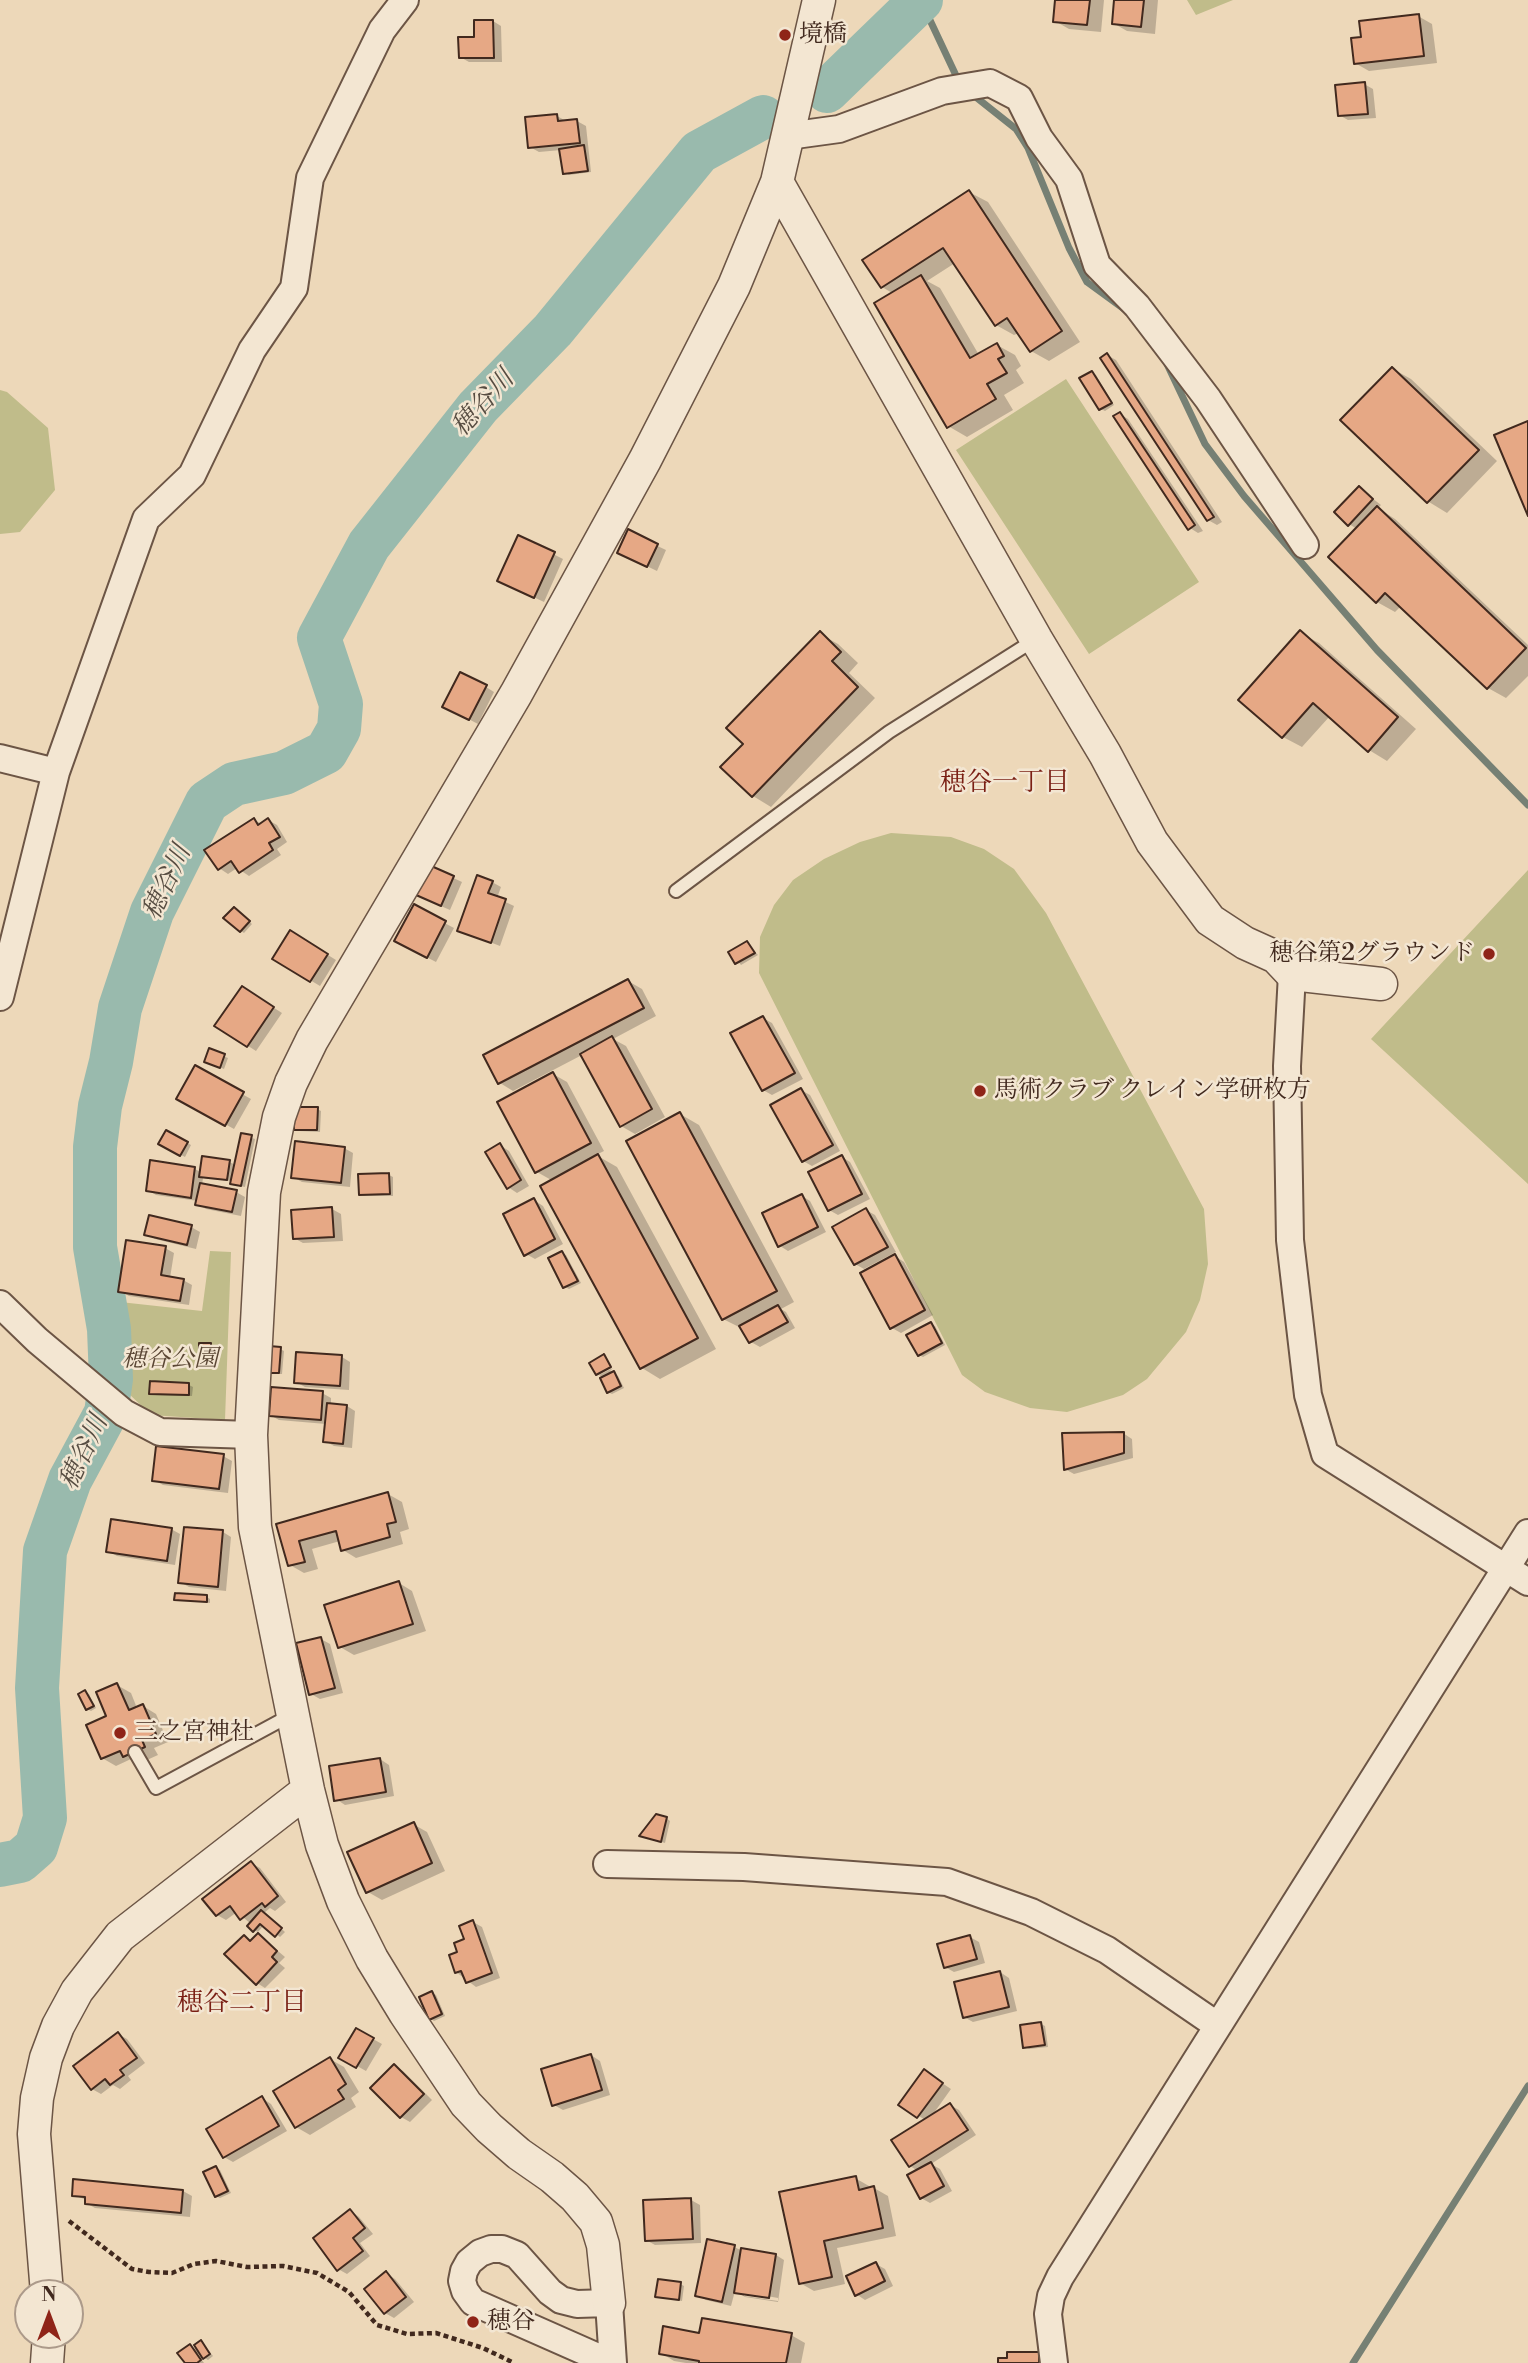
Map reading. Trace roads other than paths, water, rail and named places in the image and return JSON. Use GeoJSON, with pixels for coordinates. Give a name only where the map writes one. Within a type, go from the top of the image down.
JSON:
{"type":"FeatureCollection","features":[{"type":"Feature","properties":{"kind":"street"},"geometry":{"type":"LineString","coordinates":[[0,998],[56,772],[146,519],[192,475],[252,349],[294,288],[310,178],[382,30],[405,0]]}},
{"type":"Feature","properties":{"kind":"street"},"geometry":{"type":"LineString","coordinates":[[609,2302],[577,2304],[561,2301],[517,2255],[502,2249],[480,2253],[469,2262],[462,2281],[465,2291],[473,2302],[612,2363],[609,2302],[603,2245],[596,2222],[576,2197],[509,2145],[466,2104],[372,1959],[343,1900],[322,1845],[308,1790],[255,1527],[251,1434],[264,1192],[279,1117],[291,1083],[312,1040],[516,694],[645,460],[734,286],[776,181],[819,0]]}},
{"type":"Feature","properties":{"kind":"street"},"geometry":{"type":"LineString","coordinates":[[788,136],[839,129],[942,91],[990,83],[1019,98],[1039,138],[1069,179],[1097,265],[1137,306],[1208,399],[1305,545]]}},
{"type":"Feature","properties":{"kind":"street"},"geometry":{"type":"LineString","coordinates":[[776,181],[1152,842],[1210,920],[1245,943],[1276,957],[1292,974],[1381,984]]}},
{"type":"Feature","properties":{"kind":"street"},"geometry":{"type":"LineString","coordinates":[[0,758],[56,772]]}},
{"type":"Feature","properties":{"kind":"street"},"geometry":{"type":"LineString","coordinates":[[1292,974],[1287,1066],[1290,1240],[1308,1395],[1325,1454],[1528,1582]]}},
{"type":"Feature","properties":{"kind":"street"},"geometry":{"type":"LineString","coordinates":[[0,1304],[37,1340],[124,1413],[160,1432],[251,1434]]}},
{"type":"Feature","properties":{"kind":"street"},"geometry":{"type":"LineString","coordinates":[[1054,2363],[1048,2314],[1051,2296],[1060,2277],[1528,1533]]}},
{"type":"Feature","properties":{"kind":"street"},"geometry":{"type":"LineString","coordinates":[[46,2279],[34,2134],[37,2098],[54,2036],[77,1991],[120,1936],[308,1790]]}},
{"type":"Feature","properties":{"kind":"street"},"geometry":{"type":"LineString","coordinates":[[607,1864],[744,1867],[947,1882],[1031,1912],[1107,1950],[1218,2026]]}},
{"type":"Feature","properties":{"kind":"lane"},"geometry":{"type":"LineString","coordinates":[[676,891],[889,732],[1036,639]]}},
{"type":"Feature","properties":{"kind":"lane"},"geometry":{"type":"LineString","coordinates":[[135,1752],[156,1788],[293,1714]]}},
{"type":"Feature","properties":{"kind":"waterway","name":"穂谷川"},"geometry":{"type":"LineString","coordinates":[[827,91],[921,0]]}},
{"type":"Feature","properties":{"kind":"waterway"},"geometry":{"type":"LineString","coordinates":[[921,1],[960,84]]}},
{"type":"Feature","properties":{"kind":"waterway"},"geometry":{"type":"LineString","coordinates":[[972,94],[1016,129],[1028,148],[1069,248],[1087,282],[1124,309]]}},
{"type":"Feature","properties":{"kind":"waterway","name":"穂谷川"},"geometry":{"type":"LineString","coordinates":[[0,1865],[20,1861],[36,1847],[45,1818],[37,1688],[45,1551],[70,1480],[106,1413],[111,1379],[109,1329],[95,1247],[95,1147],[100,1106],[120,1008],[152,912],[207,802],[234,784],[284,773],[326,752],[339,729],[341,704],[319,638],[369,545],[478,407],[553,330],[699,152],[763,117]]}},
{"type":"Feature","properties":{"kind":"waterway"},"geometry":{"type":"LineString","coordinates":[[1167,364],[1205,444],[1244,496],[1377,650],[1528,805]]}},
{"type":"Feature","properties":{"kind":"waterway"},"geometry":{"type":"LineString","coordinates":[[1353,2363],[1528,2086]]}},
{"type":"Feature","properties":{"kind":"place","name":"境橋"},"geometry":{"type":"Point","coordinates":[785,35]}},
{"type":"Feature","properties":{"kind":"place","name":"穂谷第2グラウンド"},"geometry":{"type":"Point","coordinates":[1489,954]}},
{"type":"Feature","properties":{"kind":"place","name":"馬術クラブ クレイン学研枚方"},"geometry":{"type":"Point","coordinates":[980,1091]}},
{"type":"Feature","properties":{"kind":"place","name":"三之宮神社"},"geometry":{"type":"Point","coordinates":[120,1733]}},
{"type":"Feature","properties":{"kind":"place","name":"穂谷"},"geometry":{"type":"Point","coordinates":[473,2322]}},
{"type":"Feature","properties":{"kind":"district","name":"穂谷一丁目"},"geometry":{"type":"Point","coordinates":[1005,784]}},
{"type":"Feature","properties":{"kind":"district","name":"穂谷二丁目"},"geometry":{"type":"Point","coordinates":[242,2004]}},
{"type":"Feature","properties":{"kind":"park label","name":"穂谷公園"},"geometry":{"type":"Point","coordinates":[170,1360]}}]}
